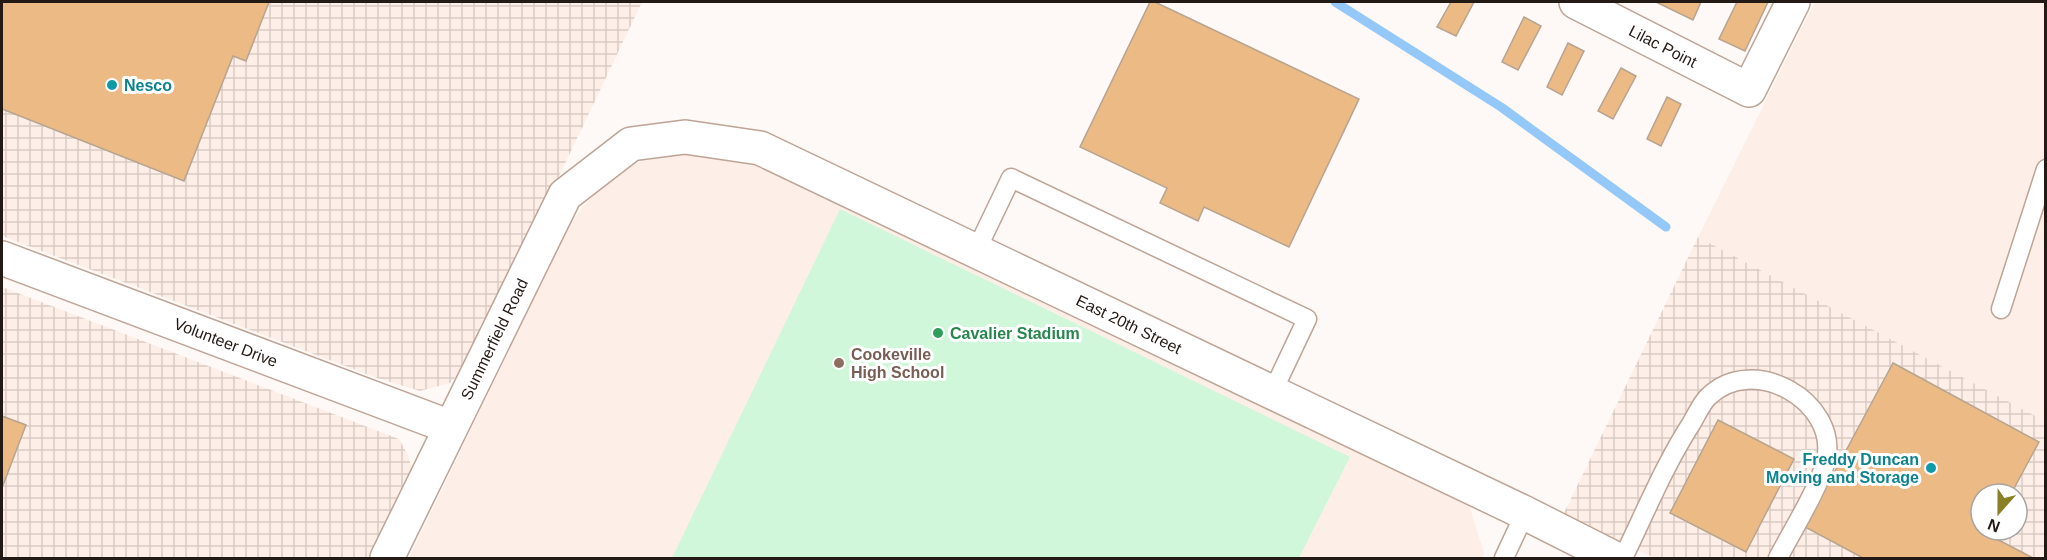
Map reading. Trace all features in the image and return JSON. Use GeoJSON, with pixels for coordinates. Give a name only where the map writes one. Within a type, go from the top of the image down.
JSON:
{"type":"FeatureCollection","features":[{"type":"Feature","properties":{"kind":"street","name":"Lilac Point"},"geometry":{"type":"LineString","coordinates":[[1576,2],[1749,90],[1793,2]]}},
{"type":"Feature","properties":{"kind":"street","name":"East 20th Street"},"geometry":{"type":"LineString","coordinates":[[631,144],[685,137],[760,148],[1525,513],[1614,558]]}},
{"type":"Feature","properties":{"kind":"street","name":"Summerfield Road"},"geometry":{"type":"LineString","coordinates":[[387,558],[565,195],[631,144]]}},
{"type":"Feature","properties":{"kind":"street","name":"Volunteer Drive"},"geometry":{"type":"LineString","coordinates":[[2,258],[450,427]]}},
{"type":"Feature","properties":{"kind":"lane"},"geometry":{"type":"LineString","coordinates":[[2001,309],[2046,169]]}},
{"type":"Feature","properties":{"kind":"lane"},"geometry":{"type":"LineString","coordinates":[[976,251],[1011,178],[1297,314],[1307,319],[1272,393]]}},
{"type":"Feature","properties":{"kind":"lane"},"geometry":{"type":"LineString","coordinates":[[1623,558],[1676,448],[1707,397],[1732,381],[1762,379],[1784,387],[1809,404],[1824,434],[1826,459],[1778,558]]}},
{"type":"Feature","properties":{"kind":"lane"},"geometry":{"type":"LineString","coordinates":[[1504,558],[1525,513]]}},
{"type":"Feature","properties":{"kind":"shaded area"},"geometry":{"type":"Polygon","coordinates":[[[2,2],[642,2],[471,361],[450,383],[420,391],[377,378],[2,236],[2,2]]]}},
{"type":"Feature","properties":{"kind":"shaded area"},"geometry":{"type":"Polygon","coordinates":[[[1815,2],[2045,2],[2045,421],[1698,237],[1815,2]]]}},
{"type":"Feature","properties":{"kind":"shaded area","name":"Cookeville High School"},"geometry":{"type":"Polygon","coordinates":[[[680,153],[764,163],[1469,505],[1484,553],[1482,558],[409,558],[572,220],[603,184],[635,163],[680,153]]]}},
{"type":"Feature","properties":{"kind":"shaded area"},"geometry":{"type":"Polygon","coordinates":[[[1698,237],[2045,421],[2045,558],[1654,558],[1564,513],[1698,237]]]}},
{"type":"Feature","properties":{"kind":"shaded area"},"geometry":{"type":"Polygon","coordinates":[[[2,287],[399,439],[408,455],[413,473],[377,558],[2,558],[2,287]]]}},
{"type":"Feature","properties":{"kind":"green space","name":"Cavalier Stadium"},"geometry":{"type":"Polygon","coordinates":[[[840,209],[1350,457],[1299,558],[672,558],[840,209]]]}},
{"type":"Feature","properties":{"kind":"building","name":"Nesco"},"geometry":{"type":"Polygon","coordinates":[[[2,2],[269,2],[246,61],[233,56],[184,181],[2,109],[2,2]]]}},
{"type":"Feature","properties":{"kind":"building"},"geometry":{"type":"Polygon","coordinates":[[[1150,2],[1155,2],[1359,99],[1289,247],[1204,207],[1198,221],[1160,203],[1167,188],[1080,147],[1150,2]]]}},
{"type":"Feature","properties":{"kind":"building"},"geometry":{"type":"Polygon","coordinates":[[[1451,2],[1474,2],[1456,36],[1437,27],[1451,2]]]}},
{"type":"Feature","properties":{"kind":"building"},"geometry":{"type":"Polygon","coordinates":[[[1656,2],[1701,2],[1693,20],[1656,2]]]}},
{"type":"Feature","properties":{"kind":"building"},"geometry":{"type":"Polygon","coordinates":[[[1737,2],[1768,2],[1745,51],[1719,39],[1737,2]]]}},
{"type":"Feature","properties":{"kind":"building"},"geometry":{"type":"Polygon","coordinates":[[[1524,17],[1541,26],[1518,70],[1502,62],[1524,17]]]}},
{"type":"Feature","properties":{"kind":"building"},"geometry":{"type":"Polygon","coordinates":[[[1568,43],[1584,51],[1562,95],[1547,87],[1568,43]]]}},
{"type":"Feature","properties":{"kind":"building"},"geometry":{"type":"Polygon","coordinates":[[[1621,68],[1636,76],[1613,119],[1598,111],[1621,68]]]}},
{"type":"Feature","properties":{"kind":"building"},"geometry":{"type":"Polygon","coordinates":[[[1667,97],[1681,104],[1661,146],[1647,139],[1667,97]]]}},
{"type":"Feature","properties":{"kind":"building","name":"Freddy Duncan Moving and Storage"},"geometry":{"type":"Polygon","coordinates":[[[1893,363],[2039,442],[2017,482],[1969,482],[1969,542],[2002,542],[2033,558],[1863,558],[1805,527],[1893,363]]]}},
{"type":"Feature","properties":{"kind":"building"},"geometry":{"type":"Polygon","coordinates":[[[2,416],[26,425],[2,488],[2,416]]]}},
{"type":"Feature","properties":{"kind":"building"},"geometry":{"type":"Polygon","coordinates":[[[1718,420],[1794,459],[1746,552],[1670,513],[1718,420]]]}},
{"type":"Feature","properties":{"kind":"waterway"},"geometry":{"type":"LineString","coordinates":[[1335,2],[1501,107],[1666,227]]}},
{"type":"Feature","properties":{"kind":"place","name":"Nesco"},"geometry":{"type":"Point","coordinates":[112,85]}},
{"type":"Feature","properties":{"kind":"place","name":"Cavalier Stadium"},"geometry":{"type":"Point","coordinates":[938,333]}},
{"type":"Feature","properties":{"kind":"place","name":"Cookeville High School"},"geometry":{"type":"Point","coordinates":[839,363]}},
{"type":"Feature","properties":{"kind":"place","name":"Freddy Duncan Moving and Storage"},"geometry":{"type":"Point","coordinates":[1931,468]}}]}
